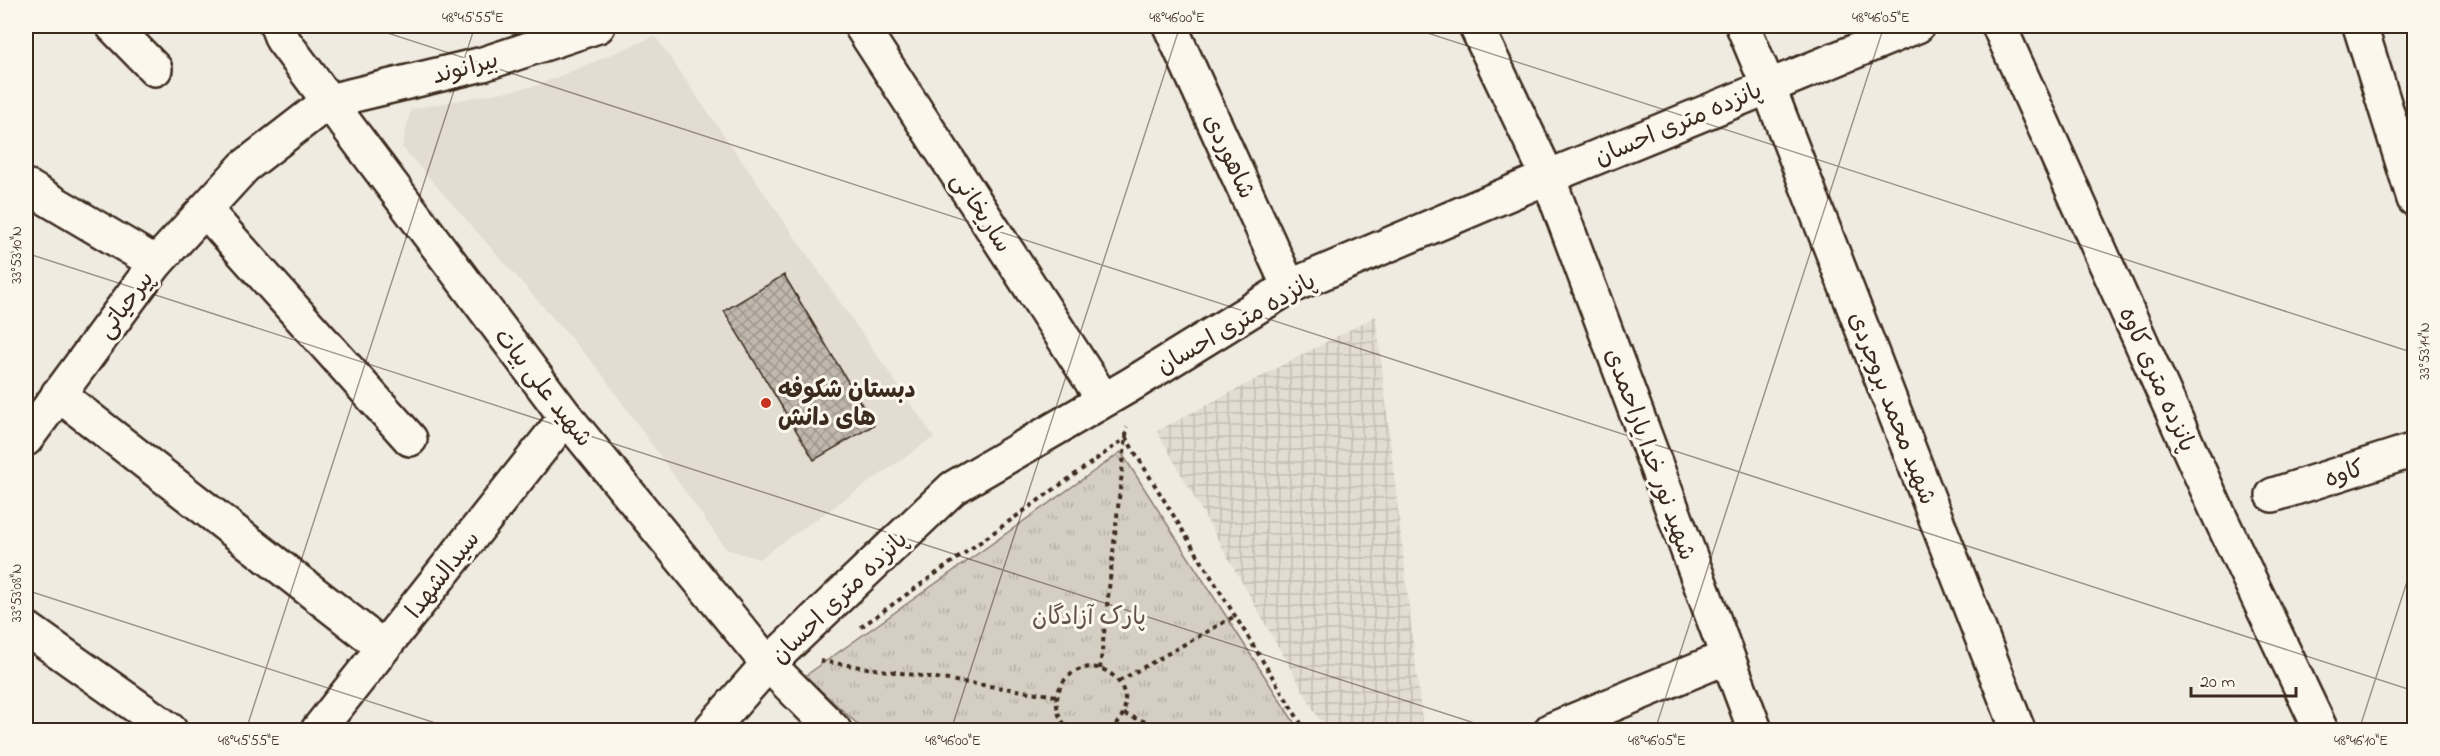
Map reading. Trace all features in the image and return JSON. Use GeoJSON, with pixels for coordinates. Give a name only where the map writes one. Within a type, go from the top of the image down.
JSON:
{"type":"FeatureCollection","features":[{"type":"Feature","properties":{"kind":"street"},"geometry":{"type":"LineString","coordinates":[[113,26],[155,69]]}},
{"type":"Feature","properties":{"kind":"street","name":"شهید علی بیات"},"geometry":{"type":"LineString","coordinates":[[278,26],[282,39],[566,417],[768,664],[834,730]]}},
{"type":"Feature","properties":{"kind":"street","name":"بیرانوند"},"geometry":{"type":"LineString","coordinates":[[329,101],[483,64],[598,26]]}},
{"type":"Feature","properties":{"kind":"street","name":"ساریخانی"},"geometry":{"type":"LineString","coordinates":[[861,26],[1103,399]]}},
{"type":"Feature","properties":{"kind":"street","name":"شاهوردی"},"geometry":{"type":"LineString","coordinates":[[1170,26],[1289,287]]}},
{"type":"Feature","properties":{"kind":"street","name":"شهید نور خدا یاراحمدی"},"geometry":{"type":"LineString","coordinates":[[1476,26],[1548,177],[1755,730]]}},
{"type":"Feature","properties":{"kind":"street","name":"شهید محمد بروجردی"},"geometry":{"type":"LineString","coordinates":[[1743,26],[2018,730]]}},
{"type":"Feature","properties":{"kind":"street","name":"پانزده متری احسان"},"geometry":{"type":"LineString","coordinates":[[710,730],[768,664],[953,488],[1132,384],[1289,287],[1548,177],[1917,26]]}},
{"type":"Feature","properties":{"kind":"street","name":"پانزده متری کاوه"},"geometry":{"type":"LineString","coordinates":[[1999,26],[2218,513],[2321,730]]}},
{"type":"Feature","properties":{"kind":"street"},"geometry":{"type":"LineString","coordinates":[[2360,26],[2415,199]]}},
{"type":"Feature","properties":{"kind":"street"},"geometry":{"type":"LineString","coordinates":[[156,263],[244,167],[329,101]]}},
{"type":"Feature","properties":{"kind":"street","name":"پیرحیاتی"},"geometry":{"type":"LineString","coordinates":[[26,186],[156,263],[58,394],[28,429]]}},
{"type":"Feature","properties":{"kind":"street"},"geometry":{"type":"LineString","coordinates":[[205,210],[410,439]]}},
{"type":"Feature","properties":{"kind":"street"},"geometry":{"type":"LineString","coordinates":[[58,394],[383,647]]}},
{"type":"Feature","properties":{"kind":"street","name":"سیدالشهدا"},"geometry":{"type":"LineString","coordinates":[[318,730],[566,417]]}},
{"type":"Feature","properties":{"kind":"street","name":"کاوه"},"geometry":{"type":"LineString","coordinates":[[2273,495],[2415,450]]}},
{"type":"Feature","properties":{"kind":"street"},"geometry":{"type":"LineString","coordinates":[[26,628],[170,730]]}},
{"type":"Feature","properties":{"kind":"street"},"geometry":{"type":"LineString","coordinates":[[1551,730],[1727,657]]}},
{"type":"Feature","properties":{"kind":"path"},"geometry":{"type":"LineString","coordinates":[[1100,669],[1132,384]]}},
{"type":"Feature","properties":{"kind":"path"},"geometry":{"type":"LineString","coordinates":[[1126,438],[1305,730]]}},
{"type":"Feature","properties":{"kind":"path"},"geometry":{"type":"LineString","coordinates":[[853,632],[1126,438]]}},
{"type":"Feature","properties":{"kind":"path"},"geometry":{"type":"LineString","coordinates":[[1119,681],[1235,616]]}},
{"type":"Feature","properties":{"kind":"path"},"geometry":{"type":"LineString","coordinates":[[824,653],[814,660],[1057,696]]}},
{"type":"Feature","properties":{"kind":"path"},"geometry":{"type":"LineString","coordinates":[[1072,730],[1060,718],[1057,696],[1061,685],[1077,670],[1088,667],[1111,673],[1125,691],[1124,714],[1119,724],[1111,730]]}},
{"type":"Feature","properties":{"kind":"path"},"geometry":{"type":"LineString","coordinates":[[1124,714],[1169,730]]}},
{"type":"Feature","properties":{"kind":"path"},"geometry":{"type":"LineString","coordinates":[[1062,730],[1067,727]]}},
{"type":"Feature","properties":{"kind":"shaded area"},"geometry":{"type":"Polygon","coordinates":[[[655,36],[934,437],[759,559],[726,549],[599,370],[402,147],[411,109],[536,86],[655,36]]]}},
{"type":"Feature","properties":{"kind":"shaded area"},"geometry":{"type":"Polygon","coordinates":[[[1376,316],[1423,730],[1325,730],[1157,431],[1376,316]]]}},
{"type":"Feature","properties":{"kind":"green space","name":"پارک آزادگان"},"geometry":{"type":"Polygon","coordinates":[[[1121,452],[1299,730],[864,730],[805,676],[1121,452]]]}},
{"type":"Feature","properties":{"kind":"building"},"geometry":{"type":"Polygon","coordinates":[[[784,275],[874,425],[814,460],[724,311],[784,275]]]}},
{"type":"Feature","properties":{"kind":"place","name":"دبستان شکوفه های دانش"},"geometry":{"type":"Point","coordinates":[766,403]}}]}
